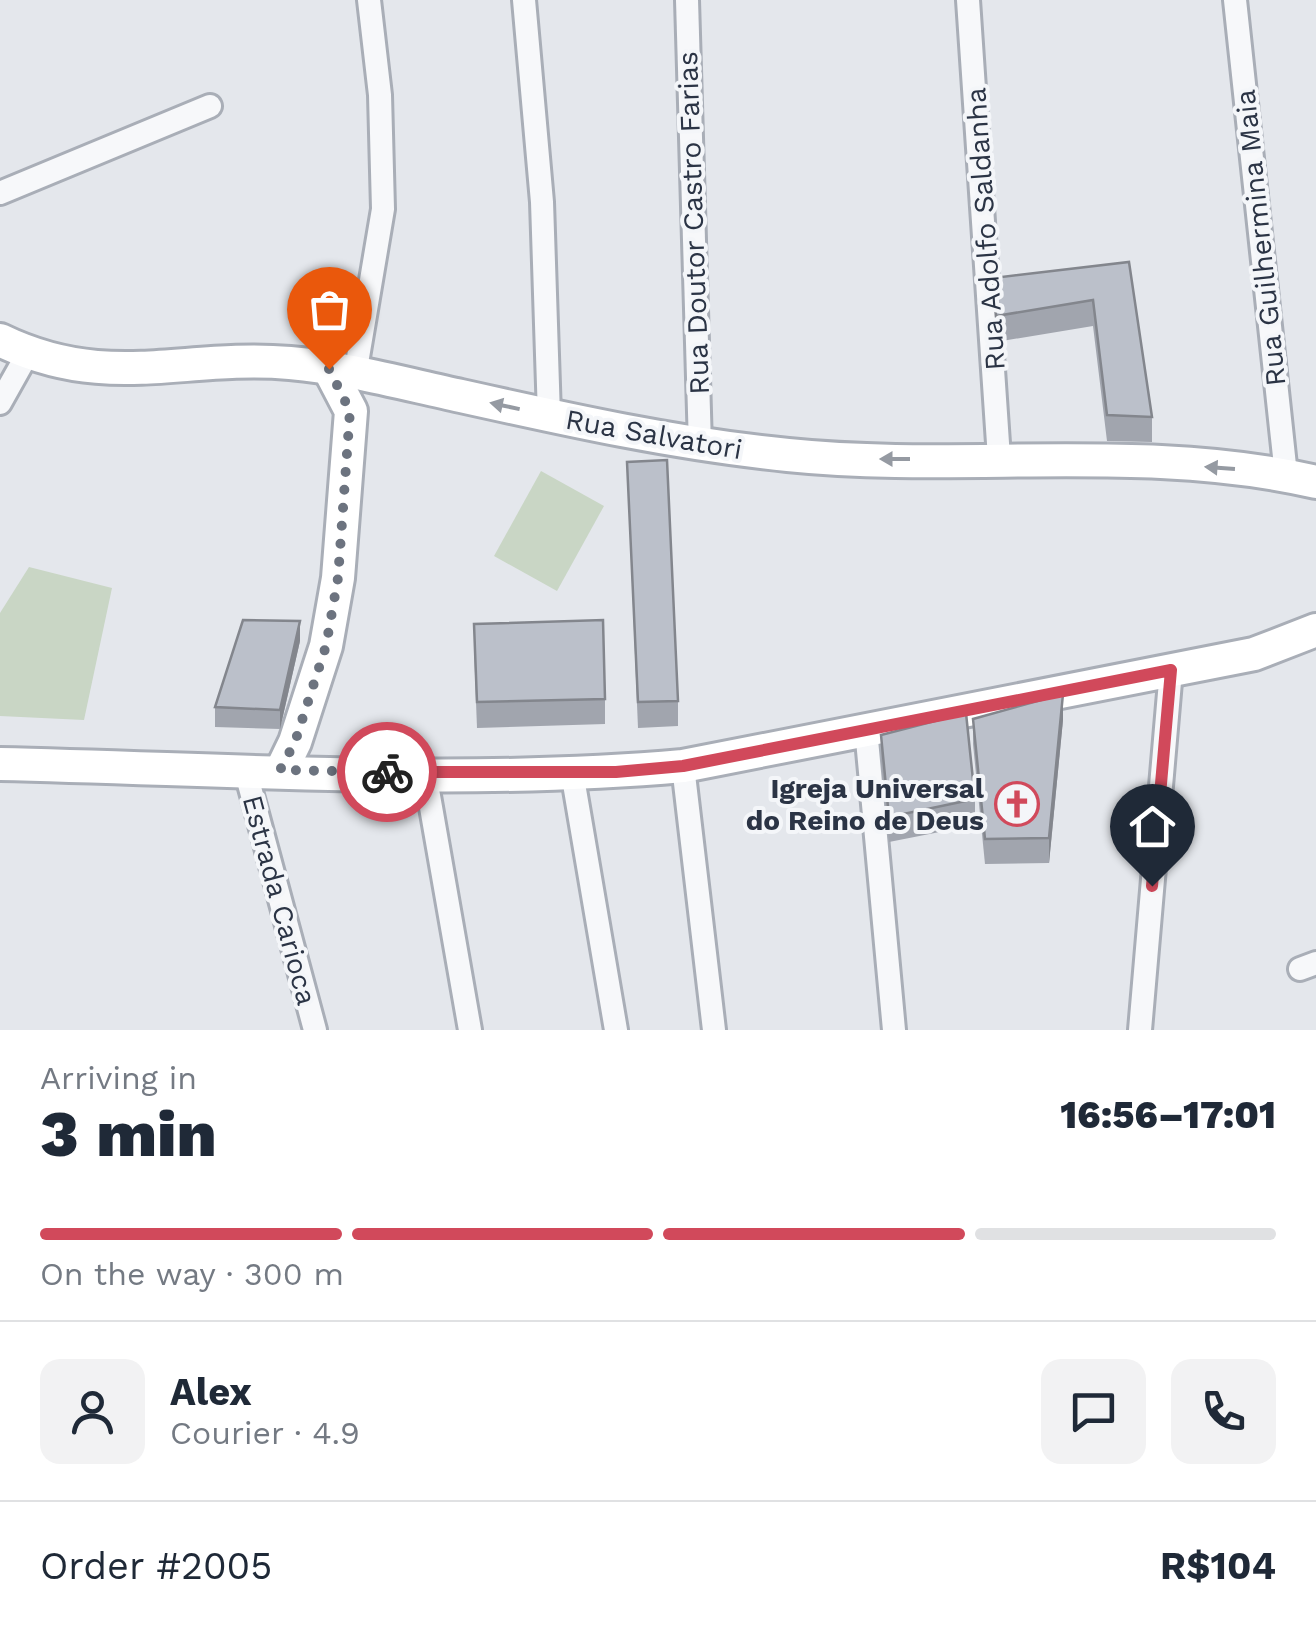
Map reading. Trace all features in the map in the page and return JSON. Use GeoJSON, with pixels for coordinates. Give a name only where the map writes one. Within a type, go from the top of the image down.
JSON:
{"type":"FeatureCollection","features":[{"type":"Feature","properties":{"kind":"main road","name":"Rua Salvatori"},"geometry":{"type":"LineString","coordinates":[[14,347],[100,370],[248,363],[342,372],[700,446],[794,456],[999,458],[1223,468],[1301,479]]}},
{"type":"Feature","properties":{"kind":"main road"},"geometry":{"type":"LineString","coordinates":[[342,372],[350,411]]}},
{"type":"Feature","properties":{"kind":"main road"},"geometry":{"type":"LineString","coordinates":[[350,411],[370,390],[390,381]]}},
{"type":"Feature","properties":{"kind":"main road","name":"Estrada Carioca"},"geometry":{"type":"LineString","coordinates":[[280,770],[295,742],[326,646],[338,578],[350,411]]}},
{"type":"Feature","properties":{"kind":"main road"},"geometry":{"type":"LineString","coordinates":[[0,764],[425,773],[683,766],[1254,654],[1316,630]]}},
{"type":"Feature","properties":{"kind":"main road"},"geometry":{"type":"LineString","coordinates":[[1254,654],[1316,655]]}},
{"type":"Feature","properties":{"kind":"street"},"geometry":{"type":"LineString","coordinates":[[342,372],[384,209],[380,95],[369,0]]}},
{"type":"Feature","properties":{"kind":"street"},"geometry":{"type":"LineString","coordinates":[[524,0],[542,202],[549,416]]}},
{"type":"Feature","properties":{"kind":"street","name":"Rua Doutor Castro Farias"},"geometry":{"type":"LineString","coordinates":[[687,0],[700,446]]}},
{"type":"Feature","properties":{"kind":"street","name":"Rua Adolfo Saldanha"},"geometry":{"type":"LineString","coordinates":[[968,0],[999,458]]}},
{"type":"Feature","properties":{"kind":"street","name":"Rua Guilhermina Maia"},"geometry":{"type":"LineString","coordinates":[[1235,0],[1301,479]]}},
{"type":"Feature","properties":{"kind":"street"},"geometry":{"type":"LineString","coordinates":[[0,192],[210,106]]}},
{"type":"Feature","properties":{"kind":"street"},"geometry":{"type":"LineString","coordinates":[[0,403],[14,347]]}},
{"type":"Feature","properties":{"kind":"street"},"geometry":{"type":"LineString","coordinates":[[1140,1030],[1171,670]]}},
{"type":"Feature","properties":{"kind":"street"},"geometry":{"type":"LineString","coordinates":[[866,730],[894,1030]]}},
{"type":"Feature","properties":{"kind":"street"},"geometry":{"type":"LineString","coordinates":[[683,766],[714,1030]]}},
{"type":"Feature","properties":{"kind":"street","name":"Estrada Carioca"},"geometry":{"type":"LineString","coordinates":[[245,769],[315,1030]]}},
{"type":"Feature","properties":{"kind":"street"},"geometry":{"type":"LineString","coordinates":[[572,772],[616,1030]]}},
{"type":"Feature","properties":{"kind":"street"},"geometry":{"type":"LineString","coordinates":[[425,773],[470,1030]]}},
{"type":"Feature","properties":{"kind":"green space"},"geometry":{"type":"Polygon","coordinates":[[[541,471],[604,506],[557,591],[494,556],[541,471]]]}},
{"type":"Feature","properties":{"kind":"green space"},"geometry":{"type":"Polygon","coordinates":[[[29,567],[112,588],[84,720],[0,716],[0,613],[29,567]]]}},
{"type":"Feature","properties":{"kind":"building"},"geometry":{"type":"Polygon","coordinates":[[[1129,262],[1152,417],[1107,415],[1093,300],[996,316],[993,278],[1129,262]]]}},
{"type":"Feature","properties":{"kind":"building"},"geometry":{"type":"Polygon","coordinates":[[[667,460],[678,701],[638,702],[627,462],[667,460]]]}},
{"type":"Feature","properties":{"kind":"building"},"geometry":{"type":"Polygon","coordinates":[[[243,620],[300,621],[280,710],[215,707],[243,620]]]}},
{"type":"Feature","properties":{"kind":"building"},"geometry":{"type":"Polygon","coordinates":[[[603,620],[605,699],[477,702],[474,624],[603,620]]]}},
{"type":"Feature","properties":{"kind":"building","name":"Igreja Universal do Reino de Deus"},"geometry":{"type":"Polygon","coordinates":[[[1063,694],[1049,838],[985,839],[973,719],[1063,694]]]}},
{"type":"Feature","properties":{"kind":"building"},"geometry":{"type":"Polygon","coordinates":[[[966,713],[975,799],[889,817],[881,735],[966,713]]]}},
{"type":"Feature","properties":{"kind":"way so far"},"geometry":{"type":"LineString","coordinates":[[329,369],[344,391],[350,411],[338,578],[326,646],[295,742],[280,770],[387,772]]}},
{"type":"Feature","properties":{"kind":"place","name":"Igreja Universal do Reino de Deus"},"geometry":{"type":"Point","coordinates":[1017,804]}},
{"type":"Feature","properties":{"kind":"route"},"geometry":{"type":"LineString","coordinates":[[387,772],[616,772],[683,766],[1171,670],[1152,886]]}}]}
